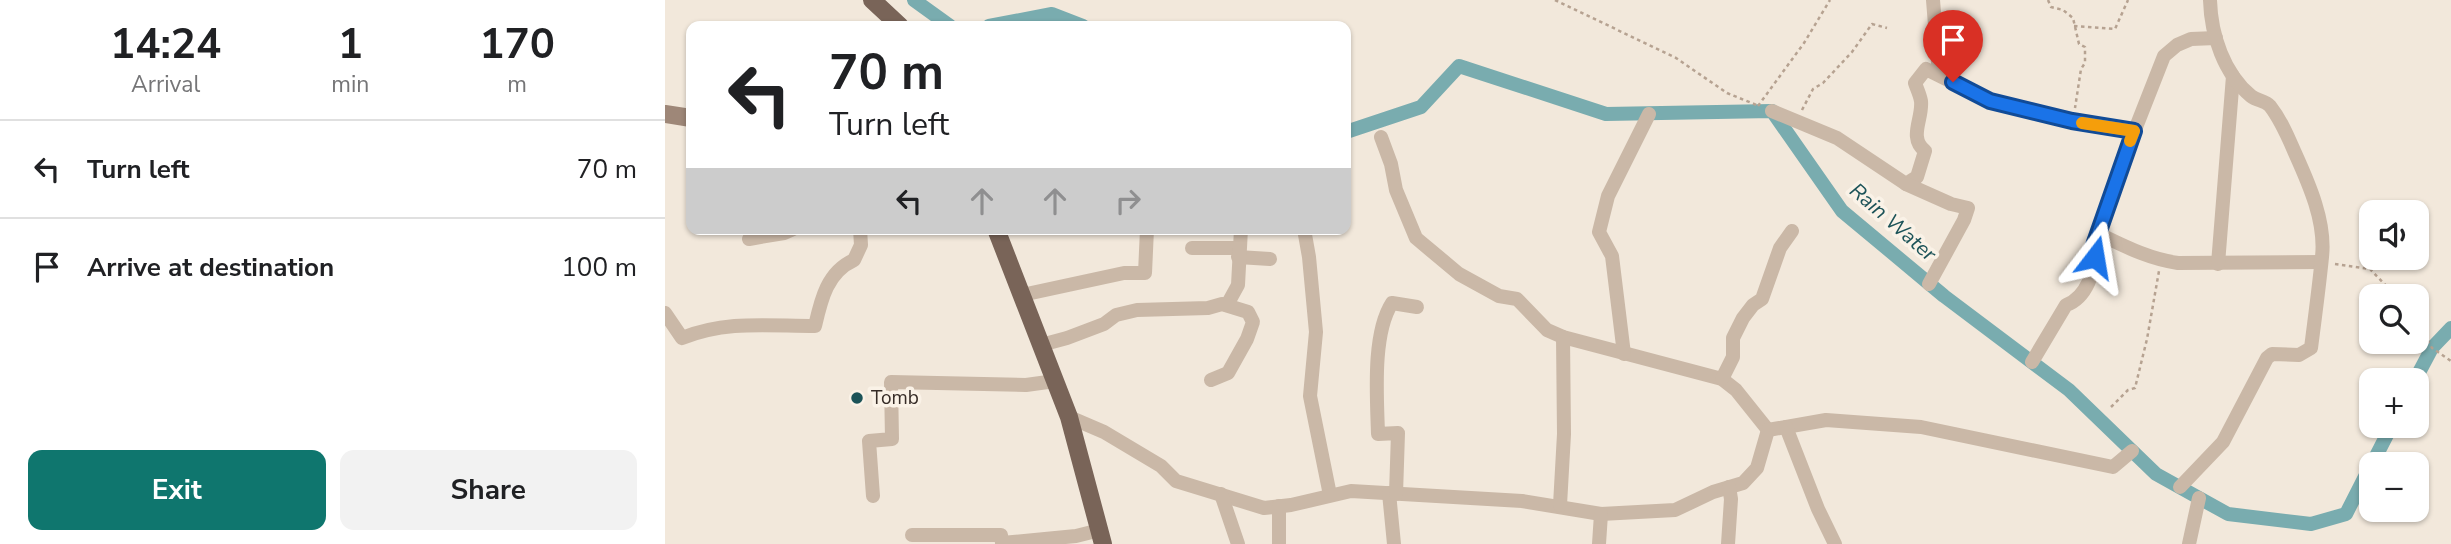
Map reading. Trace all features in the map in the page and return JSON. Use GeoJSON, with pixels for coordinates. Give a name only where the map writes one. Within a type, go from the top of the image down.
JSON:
{"type":"FeatureCollection","features":[{"type":"Feature","properties":{"kind":"main road"},"geometry":{"type":"LineString","coordinates":[[871,0],[894,21]]}},
{"type":"Feature","properties":{"kind":"main road"},"geometry":{"type":"LineString","coordinates":[[998,235],[1069,417],[1102,537]]}},
{"type":"Feature","properties":{"kind":"street"},"geometry":{"type":"LineString","coordinates":[[1933,0],[1939,75]]}},
{"type":"Feature","properties":{"kind":"street"},"geometry":{"type":"LineString","coordinates":[[2180,487],[2223,442],[2267,358],[2272,354],[2299,355],[2311,348],[2321,262],[2320,226],[2308,182],[2280,121],[2267,103],[2253,98],[2232,76],[2218,48],[2210,0]]}},
{"type":"Feature","properties":{"kind":"street"},"geometry":{"type":"LineString","coordinates":[[2032,362],[2066,305],[2074,302],[2088,283],[2095,257],[2093,248],[2134,131],[2164,56],[2191,38],[2216,38]]}},
{"type":"Feature","properties":{"kind":"street"},"geometry":{"type":"LineString","coordinates":[[1906,184],[1917,177],[1925,151],[1915,134],[1921,101],[1915,83],[1926,69],[1990,101],[2072,121],[2134,131]]}},
{"type":"Feature","properties":{"kind":"street"},"geometry":{"type":"LineString","coordinates":[[2218,264],[2232,76]]}},
{"type":"Feature","properties":{"kind":"street"},"geometry":{"type":"LineString","coordinates":[[1765,108],[1837,138],[1906,184],[1951,204],[1968,208],[1929,284]]}},
{"type":"Feature","properties":{"kind":"street"},"geometry":{"type":"LineString","coordinates":[[665,114],[686,117]]}},
{"type":"Feature","properties":{"kind":"street"},"geometry":{"type":"LineString","coordinates":[[1624,354],[1612,256],[1599,232],[1608,196],[1649,114]]}},
{"type":"Feature","properties":{"kind":"street"},"geometry":{"type":"LineString","coordinates":[[1381,137],[1397,190],[1416,238],[1459,274],[1499,296],[1517,299],[1547,330],[1563,337],[1721,379],[1736,390],[1768,430]]}},
{"type":"Feature","properties":{"kind":"street"},"geometry":{"type":"LineString","coordinates":[[1721,379],[1733,357],[1733,338],[1743,318],[1753,305],[1762,299],[1780,248],[1792,231]]}},
{"type":"Feature","properties":{"kind":"street"},"geometry":{"type":"LineString","coordinates":[[2099,234],[2160,261],[2218,264],[2321,262]]}},
{"type":"Feature","properties":{"kind":"street"},"geometry":{"type":"LineString","coordinates":[[749,239],[773,235]]}},
{"type":"Feature","properties":{"kind":"street"},"geometry":{"type":"LineString","coordinates":[[665,313],[682,338],[703,330],[735,324],[815,326],[820,304],[831,278],[854,261],[861,245],[860,235]]}},
{"type":"Feature","properties":{"kind":"street"},"geometry":{"type":"LineString","coordinates":[[1022,295],[1124,273],[1145,273],[1147,235]]}},
{"type":"Feature","properties":{"kind":"street"},"geometry":{"type":"LineString","coordinates":[[1227,305],[1238,285],[1240,235]]}},
{"type":"Feature","properties":{"kind":"street"},"geometry":{"type":"LineString","coordinates":[[1305,235],[1315,332],[1310,396],[1330,495]]}},
{"type":"Feature","properties":{"kind":"street"},"geometry":{"type":"LineString","coordinates":[[1192,248],[1270,259]]}},
{"type":"Feature","properties":{"kind":"street"},"geometry":{"type":"LineString","coordinates":[[1394,544],[1393,494],[1398,433],[1378,434],[1376,376],[1385,314],[1392,303],[1417,307]]}},
{"type":"Feature","properties":{"kind":"street"},"geometry":{"type":"LineString","coordinates":[[1041,345],[1104,324],[1116,315],[1137,310],[1227,305],[1248,312],[1253,322],[1247,340],[1227,373],[1211,380]]}},
{"type":"Feature","properties":{"kind":"street"},"geometry":{"type":"LineString","coordinates":[[1560,505],[1564,434],[1563,337]]}},
{"type":"Feature","properties":{"kind":"street"},"geometry":{"type":"LineString","coordinates":[[873,496],[869,441],[892,439],[891,382],[1026,385],[1055,381]]}},
{"type":"Feature","properties":{"kind":"street"},"geometry":{"type":"LineString","coordinates":[[1069,417],[1104,432],[1161,466],[1176,481],[1264,508],[1351,491],[1560,505],[1601,514],[1675,510],[1743,483],[1756,468],[1768,430]]}},
{"type":"Feature","properties":{"kind":"street"},"geometry":{"type":"LineString","coordinates":[[1768,430],[1826,420],[1921,427],[2113,467],[2132,451]]}},
{"type":"Feature","properties":{"kind":"street"},"geometry":{"type":"LineString","coordinates":[[1786,427],[1835,544]]}},
{"type":"Feature","properties":{"kind":"street"},"geometry":{"type":"LineString","coordinates":[[1728,544],[1731,499],[1729,487]]}},
{"type":"Feature","properties":{"kind":"street"},"geometry":{"type":"LineString","coordinates":[[1221,495],[1238,544]]}},
{"type":"Feature","properties":{"kind":"street"},"geometry":{"type":"LineString","coordinates":[[2189,544],[2199,498]]}},
{"type":"Feature","properties":{"kind":"street"},"geometry":{"type":"LineString","coordinates":[[1279,506],[1279,544]]}},
{"type":"Feature","properties":{"kind":"street"},"geometry":{"type":"LineString","coordinates":[[1599,544],[1601,514]]}},
{"type":"Feature","properties":{"kind":"street"},"geometry":{"type":"LineString","coordinates":[[912,534],[1001,535],[1002,543],[1076,536],[1102,537]]}},
{"type":"Feature","properties":{"kind":"path"},"geometry":{"type":"LineString","coordinates":[[1555,0],[1676,58],[1727,93],[1765,108],[1830,0]]}},
{"type":"Feature","properties":{"kind":"path"},"geometry":{"type":"LineString","coordinates":[[2048,0],[2051,8],[2063,10],[2073,18],[2079,44],[2085,47],[2086,52],[2072,121]]}},
{"type":"Feature","properties":{"kind":"path"},"geometry":{"type":"LineString","coordinates":[[2074,26],[2115,29],[2128,0]]}},
{"type":"Feature","properties":{"kind":"path"},"geometry":{"type":"LineString","coordinates":[[1803,124],[1802,107],[1813,89],[1823,83],[1852,52],[1872,24],[1887,28]]}},
{"type":"Feature","properties":{"kind":"path"},"geometry":{"type":"LineString","coordinates":[[2111,407],[2128,390],[2135,388],[2147,339],[2160,261]]}},
{"type":"Feature","properties":{"kind":"path"},"geometry":{"type":"LineString","coordinates":[[2321,262],[2370,270],[2384,284]]}},
{"type":"Feature","properties":{"kind":"path"},"geometry":{"type":"LineString","coordinates":[[2429,343],[2451,361]]}},
{"type":"Feature","properties":{"kind":"waterway","name":"Rain Water"},"geometry":{"type":"LineString","coordinates":[[914,0],[943,21]]}},
{"type":"Feature","properties":{"kind":"waterway","name":"Rain Water"},"geometry":{"type":"LineString","coordinates":[[1015,21],[1052,14],[1070,21]]}},
{"type":"Feature","properties":{"kind":"waterway","name":"Rain Water"},"geometry":{"type":"LineString","coordinates":[[1351,130],[1421,107],[1459,66],[1606,114],[1772,111],[1842,211],[1944,296],[2069,390],[2156,474],[2228,514],[2311,524],[2346,514],[2359,489]]}},
{"type":"Feature","properties":{"kind":"waterway","name":"Rain Water"},"geometry":{"type":"LineString","coordinates":[[2421,368],[2432,348],[2451,328]]}},
{"type":"Feature","properties":{"kind":"waterway","name":"Rain Water"},"geometry":{"type":"LineString","coordinates":[[2378,452],[2385,438]]}},
{"type":"Feature","properties":{"kind":"slow traffic"},"geometry":{"type":"LineString","coordinates":[[2082,123],[2134,131],[2130,141]]}},
{"type":"Feature","properties":{"kind":"place","name":"Tomb"},"geometry":{"type":"Point","coordinates":[857,398]}},
{"type":"Feature","properties":{"kind":"route"},"geometry":{"type":"LineString","coordinates":[[1953,82],[1990,101],[2022,110],[2134,131],[2093,248],[2095,257]]}}]}
